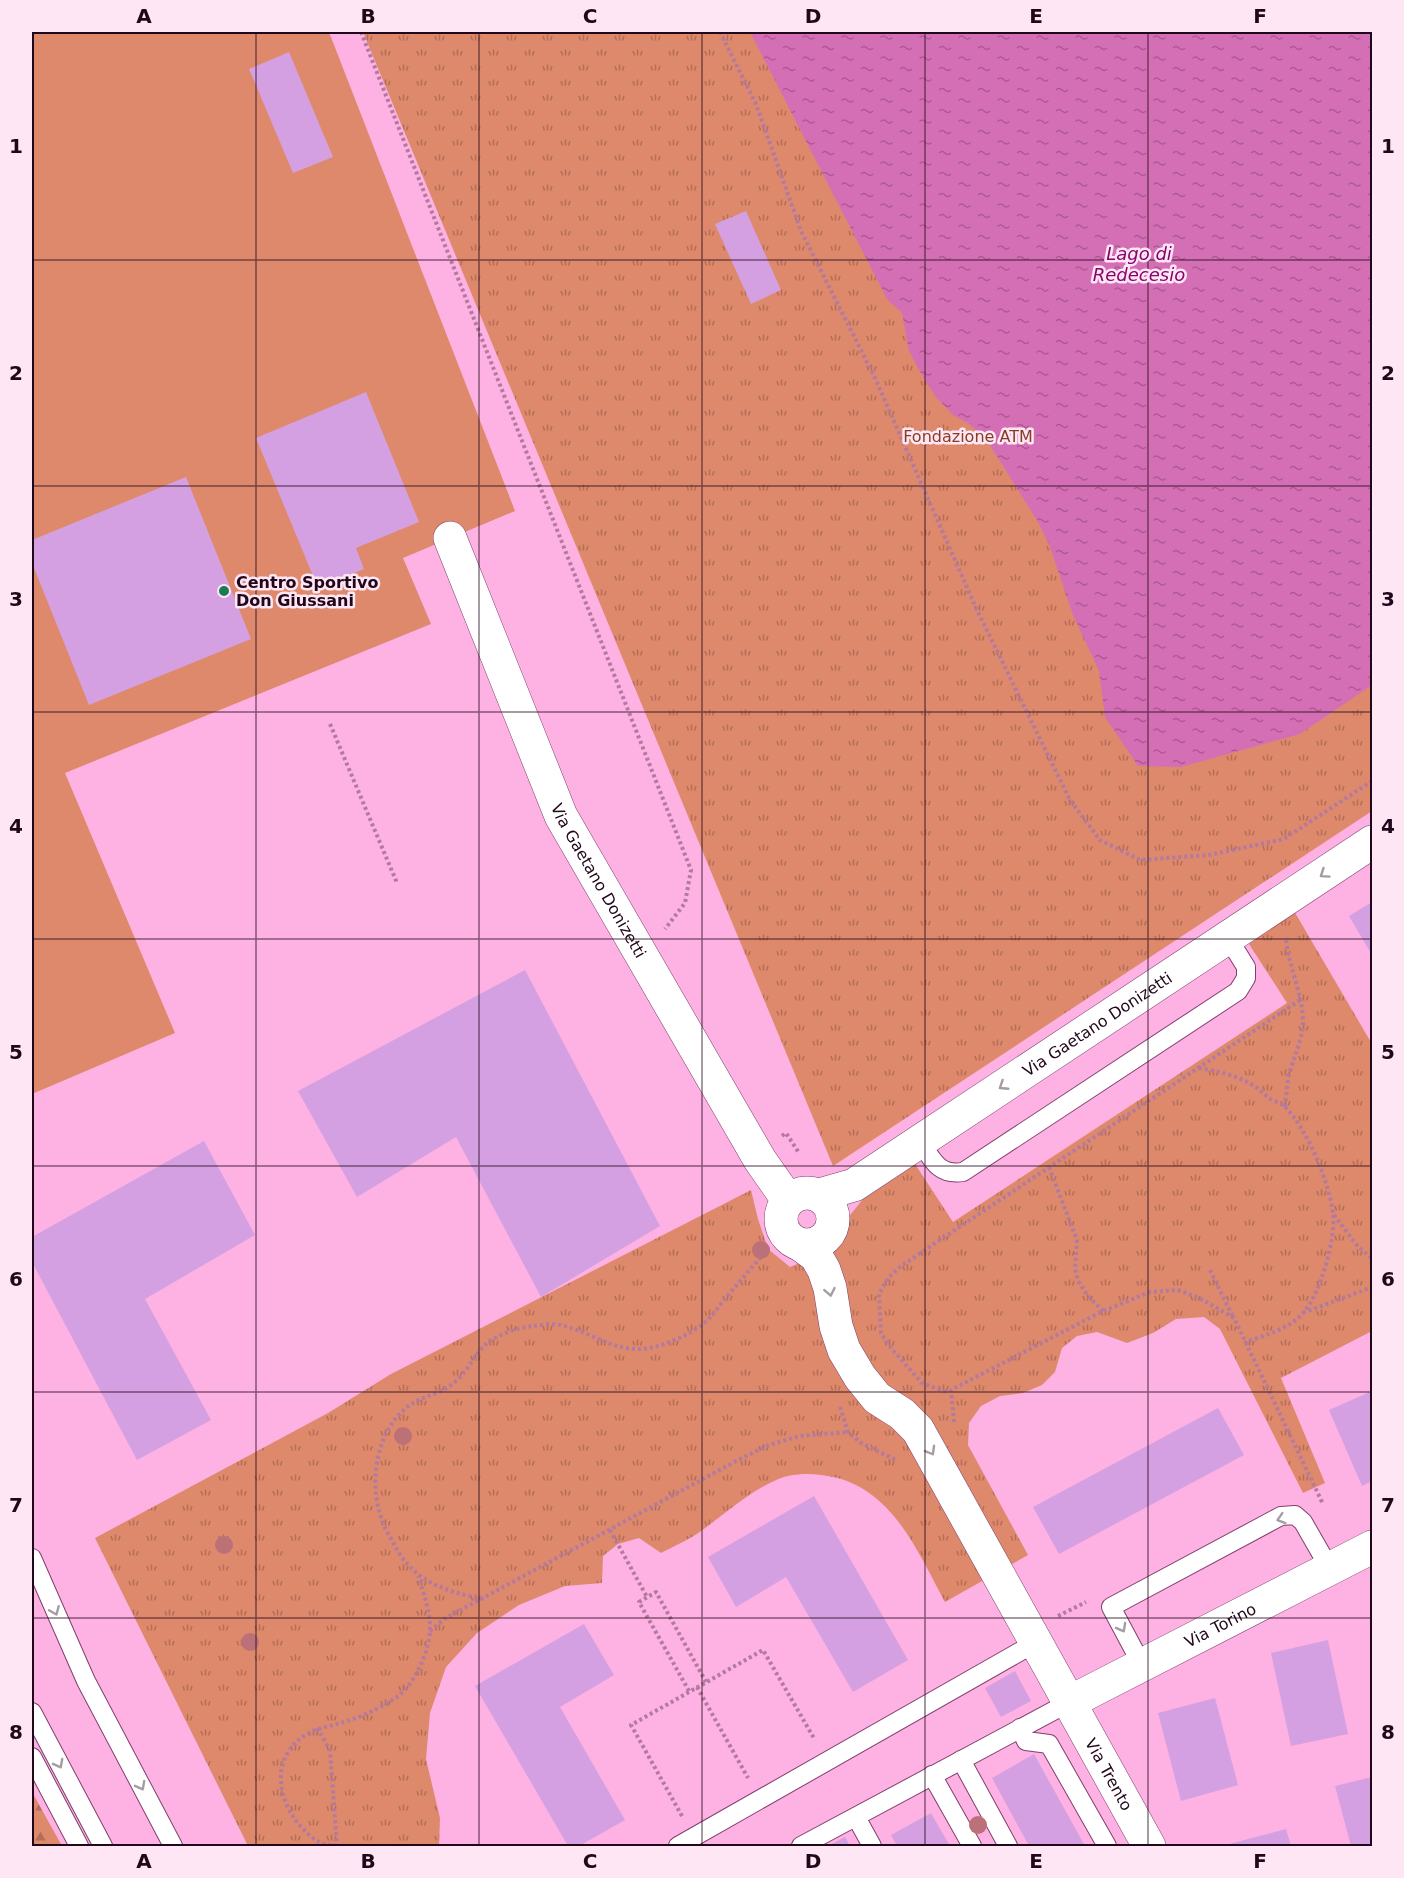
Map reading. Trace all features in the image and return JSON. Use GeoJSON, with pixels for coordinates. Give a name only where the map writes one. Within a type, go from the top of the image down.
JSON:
{"type":"FeatureCollection","features":[{"type":"Feature","properties":{"kind":"street","name":"Via Gaetano Donizetti"},"geometry":{"type":"LineString","coordinates":[[450,538],[561,816],[760,1160],[804,1198],[854,1185],[1372,842]]}},
{"type":"Feature","properties":{"kind":"street"},"geometry":{"type":"LineString","coordinates":[[804,1198],[826,1200],[834,1215],[830,1232],[818,1244],[809,1246],[788,1243],[781,1217],[783,1208],[804,1198]]}},
{"type":"Feature","properties":{"kind":"street","name":"Via Trento"},"geometry":{"type":"LineString","coordinates":[[788,1243],[816,1256],[830,1288],[836,1326],[844,1350],[860,1377],[877,1398],[902,1414],[918,1430],[1043,1631],[1068,1703],[1149,1846]]}},
{"type":"Feature","properties":{"kind":"street","name":"Via Torino"},"geometry":{"type":"LineString","coordinates":[[1068,1703],[1372,1547]]}},
{"type":"Feature","properties":{"kind":"lane"},"geometry":{"type":"LineString","coordinates":[[920,1141],[938,1167],[951,1174],[963,1172],[1238,991],[1246,978],[1246,966],[1228,938]]}},
{"type":"Feature","properties":{"kind":"lane"},"geometry":{"type":"LineString","coordinates":[[1142,1665],[1110,1607],[1281,1516],[1295,1515],[1303,1522],[1330,1569]]}},
{"type":"Feature","properties":{"kind":"lane"},"geometry":{"type":"LineString","coordinates":[[32,1558],[86,1681],[172,1846]]}},
{"type":"Feature","properties":{"kind":"lane"},"geometry":{"type":"LineString","coordinates":[[678,1846],[827,1762],[1043,1631]]}},
{"type":"Feature","properties":{"kind":"lane"},"geometry":{"type":"LineString","coordinates":[[801,1846],[1068,1703]]}},
{"type":"Feature","properties":{"kind":"lane"},"geometry":{"type":"LineString","coordinates":[[32,1712],[103,1846]]}},
{"type":"Feature","properties":{"kind":"lane"},"geometry":{"type":"LineString","coordinates":[[1020,1728],[1026,1741],[1049,1744],[1107,1846]]}},
{"type":"Feature","properties":{"kind":"lane"},"geometry":{"type":"LineString","coordinates":[[32,1757],[79,1846]]}},
{"type":"Feature","properties":{"kind":"lane"},"geometry":{"type":"LineString","coordinates":[[961,1760],[1008,1846]]}},
{"type":"Feature","properties":{"kind":"lane"},"geometry":{"type":"LineString","coordinates":[[932,1775],[972,1846]]}},
{"type":"Feature","properties":{"kind":"lane"},"geometry":{"type":"LineString","coordinates":[[856,1817],[872,1846]]}},
{"type":"Feature","properties":{"kind":"path"},"geometry":{"type":"LineString","coordinates":[[362,32],[691,870],[685,903],[644,959]]}},
{"type":"Feature","properties":{"kind":"path"},"geometry":{"type":"LineString","coordinates":[[720,32],[756,105],[801,231],[875,378],[976,608],[1070,800],[1100,840],[1140,860],[1209,855],[1284,839],[1372,781]]}},
{"type":"Feature","properties":{"kind":"path"},"geometry":{"type":"LineString","coordinates":[[330,724],[396,883]]}},
{"type":"Feature","properties":{"kind":"path"},"geometry":{"type":"LineString","coordinates":[[1284,900],[1287,952],[1300,1000],[1303,1021],[1289,1076],[1285,1107]]}},
{"type":"Feature","properties":{"kind":"path"},"geometry":{"type":"LineString","coordinates":[[946,1392],[922,1383],[881,1333],[879,1294],[888,1278],[902,1266],[1300,1000]]}},
{"type":"Feature","properties":{"kind":"path"},"geometry":{"type":"LineString","coordinates":[[1198,1068],[1221,1072],[1250,1083],[1285,1107],[1302,1130],[1318,1161],[1328,1188],[1334,1215],[1332,1240],[1316,1290],[1303,1314]]}},
{"type":"Feature","properties":{"kind":"path"},"geometry":{"type":"LineString","coordinates":[[1049,1167],[1077,1240],[1075,1269],[1078,1281],[1088,1296],[1103,1311]]}},
{"type":"Feature","properties":{"kind":"path"},"geometry":{"type":"LineString","coordinates":[[1334,1215],[1356,1244],[1372,1260]]}},
{"type":"Feature","properties":{"kind":"path"},"geometry":{"type":"LineString","coordinates":[[483,1599],[450,1592],[418,1575],[396,1549],[381,1519],[376,1488],[378,1460],[383,1437],[396,1416],[412,1403],[452,1385],[484,1346],[505,1333],[530,1326],[557,1324],[579,1330],[611,1346],[635,1349],[661,1345],[686,1336],[704,1323],[788,1243]]}},
{"type":"Feature","properties":{"kind":"path"},"geometry":{"type":"LineString","coordinates":[[1210,1270],[1325,1508]]}},
{"type":"Feature","properties":{"kind":"path"},"geometry":{"type":"LineString","coordinates":[[1246,1342],[1283,1328],[1303,1314],[1372,1287]]}},
{"type":"Feature","properties":{"kind":"path"},"geometry":{"type":"LineString","coordinates":[[955,1431],[951,1390],[1103,1311],[1150,1292],[1178,1290],[1201,1299],[1234,1318]]}},
{"type":"Feature","properties":{"kind":"path"},"geometry":{"type":"LineString","coordinates":[[837,1400],[848,1432],[861,1443],[899,1462]]}},
{"type":"Feature","properties":{"kind":"path"},"geometry":{"type":"LineString","coordinates":[[430,1631],[444,1619],[769,1445],[800,1436],[848,1432]]}},
{"type":"Feature","properties":{"kind":"path"},"geometry":{"type":"LineString","coordinates":[[610,1529],[647,1597]]}},
{"type":"Feature","properties":{"kind":"path"},"geometry":{"type":"LineString","coordinates":[[317,1728],[330,1750],[337,1846],[322,1843],[307,1833],[292,1813],[280,1789],[281,1767],[292,1748],[317,1728],[347,1721],[399,1696],[425,1658],[430,1631],[428,1605],[418,1575]]}},
{"type":"Feature","properties":{"kind":"path"},"geometry":{"type":"LineString","coordinates":[[690,1691],[639,1602],[647,1597],[656,1592],[706,1682]]}},
{"type":"Feature","properties":{"kind":"path"},"geometry":{"type":"LineString","coordinates":[[1043,1631],[1085,1602],[1110,1607]]}},
{"type":"Feature","properties":{"kind":"path"},"geometry":{"type":"LineString","coordinates":[[694,1837],[631,1725],[697,1687],[763,1650],[827,1762]]}},
{"type":"Feature","properties":{"kind":"path"},"geometry":{"type":"LineString","coordinates":[[697,1687],[761,1800]]}},
{"type":"Feature","properties":{"kind":"green space","name":"Centro Sportivo Don Giussani"},"geometry":{"type":"Polygon","coordinates":[[[32,32],[329,32],[515,511],[403,558],[431,624],[65,773],[175,1033],[32,1094],[32,32]]]}},
{"type":"Feature","properties":{"kind":"green space","name":"Fondazione ATM"},"geometry":{"type":"Polygon","coordinates":[[[363,32],[1372,32],[1372,811],[833,1166],[363,32]]]}},
{"type":"Feature","properties":{"kind":"green space"},"geometry":{"type":"Polygon","coordinates":[[[1294,911],[1372,1044],[1372,1331],[1281,1378],[1325,1483],[1303,1493],[1220,1329],[1204,1317],[1176,1319],[1153,1333],[1127,1343],[1097,1332],[1077,1336],[1062,1348],[1055,1372],[1042,1385],[1023,1393],[1000,1396],[981,1406],[969,1423],[968,1445],[1028,1555],[945,1602],[898,1521],[883,1504],[865,1490],[845,1480],[821,1475],[796,1475],[778,1479],[753,1492],[696,1534],[661,1553],[639,1538],[618,1544],[603,1556],[602,1583],[565,1586],[519,1605],[477,1633],[446,1667],[430,1713],[426,1759],[440,1818],[439,1846],[248,1846],[95,1538],[328,1413],[391,1374],[751,1190],[768,1249],[790,1267],[816,1256],[836,1242],[847,1219],[863,1199],[915,1164],[953,1222],[1287,1003],[1249,944],[1294,911]]]}},
{"type":"Feature","properties":{"kind":"green space"},"geometry":{"type":"Polygon","coordinates":[[[32,1792],[62,1846],[32,1846],[32,1792]]]}},
{"type":"Feature","properties":{"kind":"water","name":"Lago di Redecesio"},"geometry":{"type":"Polygon","coordinates":[[[750,32],[1372,32],[1372,685],[1300,734],[1181,767],[1138,766],[1105,717],[1099,671],[1073,615],[1050,547],[1038,522],[986,439],[968,423],[953,415],[935,396],[919,370],[909,351],[902,313],[887,299],[750,32]]]}},
{"type":"Feature","properties":{"kind":"building"},"geometry":{"type":"Polygon","coordinates":[[[289,52],[333,157],[293,173],[249,69],[289,52]]]}},
{"type":"Feature","properties":{"kind":"building"},"geometry":{"type":"Polygon","coordinates":[[[746,211],[781,290],[751,304],[715,224],[746,211]]]}},
{"type":"Feature","properties":{"kind":"building"},"geometry":{"type":"Polygon","coordinates":[[[366,392],[419,522],[356,548],[364,569],[318,588],[256,438],[366,392]]]}},
{"type":"Feature","properties":{"kind":"building"},"geometry":{"type":"Polygon","coordinates":[[[186,477],[251,639],[89,705],[32,563],[32,540],[186,477]]]}},
{"type":"Feature","properties":{"kind":"building"},"geometry":{"type":"Polygon","coordinates":[[[1372,902],[1372,955],[1349,916],[1372,902]]]}},
{"type":"Feature","properties":{"kind":"building"},"geometry":{"type":"Polygon","coordinates":[[[525,970],[660,1226],[541,1297],[456,1137],[357,1197],[298,1091],[525,970]]]}},
{"type":"Feature","properties":{"kind":"building"},"geometry":{"type":"Polygon","coordinates":[[[204,1141],[255,1235],[145,1299],[211,1420],[137,1460],[32,1262],[32,1237],[204,1141]]]}},
{"type":"Feature","properties":{"kind":"building"},"geometry":{"type":"Polygon","coordinates":[[[1372,1391],[1372,1481],[1362,1486],[1329,1410],[1372,1391]]]}},
{"type":"Feature","properties":{"kind":"building"},"geometry":{"type":"Polygon","coordinates":[[[1218,1408],[1244,1455],[1059,1554],[1033,1507],[1218,1408]]]}},
{"type":"Feature","properties":{"kind":"building"},"geometry":{"type":"Polygon","coordinates":[[[814,1496],[908,1660],[853,1692],[786,1577],[736,1607],[708,1557],[814,1496]]]}},
{"type":"Feature","properties":{"kind":"building"},"geometry":{"type":"Polygon","coordinates":[[[584,1624],[614,1675],[560,1707],[625,1820],[579,1846],[568,1846],[475,1686],[584,1624]]]}},
{"type":"Feature","properties":{"kind":"building"},"geometry":{"type":"Polygon","coordinates":[[[1328,1640],[1348,1734],[1291,1746],[1271,1653],[1328,1640]]]}},
{"type":"Feature","properties":{"kind":"building"},"geometry":{"type":"Polygon","coordinates":[[[1015,1671],[1031,1701],[1001,1717],[985,1688],[1015,1671]]]}},
{"type":"Feature","properties":{"kind":"building"},"geometry":{"type":"Polygon","coordinates":[[[1215,1698],[1238,1785],[1181,1801],[1158,1713],[1215,1698]]]}},
{"type":"Feature","properties":{"kind":"building"},"geometry":{"type":"Polygon","coordinates":[[[1034,1754],[1085,1846],[1029,1846],[992,1778],[1034,1754]]]}},
{"type":"Feature","properties":{"kind":"building"},"geometry":{"type":"Polygon","coordinates":[[[1372,1777],[1372,1846],[1351,1846],[1335,1786],[1372,1777]]]}},
{"type":"Feature","properties":{"kind":"building"},"geometry":{"type":"Polygon","coordinates":[[[931,1813],[950,1846],[897,1846],[891,1835],[931,1813]]]}},
{"type":"Feature","properties":{"kind":"building"},"geometry":{"type":"Polygon","coordinates":[[[1286,1829],[1291,1846],[1230,1846],[1229,1844],[1286,1829]]]}},
{"type":"Feature","properties":{"kind":"building"},"geometry":{"type":"Polygon","coordinates":[[[845,1837],[850,1846],[828,1846],[845,1837]]]}},
{"type":"Feature","properties":{"kind":"place","name":"Centro Sportivo Don Giussani"},"geometry":{"type":"Point","coordinates":[224,591]}}]}
